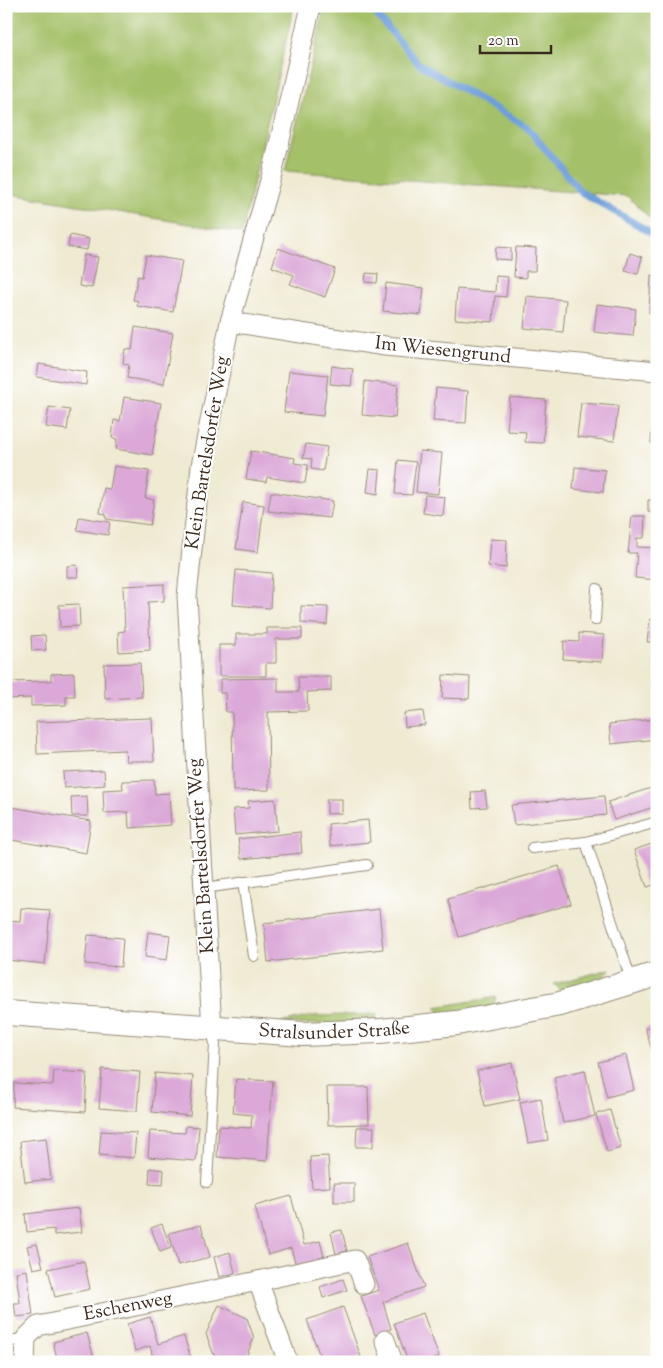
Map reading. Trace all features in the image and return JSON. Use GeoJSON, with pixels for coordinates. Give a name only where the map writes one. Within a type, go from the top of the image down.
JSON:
{"type":"FeatureCollection","features":[{"type":"Feature","properties":{"kind":"street","name":"Klein Bartelsdorfer Weg"},"geometry":{"type":"LineString","coordinates":[[212,1029],[187,596],[201,466],[230,322],[273,170],[312,6]]}},
{"type":"Feature","properties":{"kind":"street","name":"Im Wiesengrund"},"geometry":{"type":"LineString","coordinates":[[230,322],[385,346],[657,371]]}},
{"type":"Feature","properties":{"kind":"street","name":"Stralsunder Straße"},"geometry":{"type":"LineString","coordinates":[[6,1013],[303,1034],[380,1032],[457,1023],[560,1004],[657,974]]}},
{"type":"Feature","properties":{"kind":"street","name":"Eschenweg"},"geometry":{"type":"LineString","coordinates":[[26,1338],[38,1326],[355,1260],[364,1284]]}},
{"type":"Feature","properties":{"kind":"street"},"geometry":{"type":"LineString","coordinates":[[258,1281],[288,1362]]}},
{"type":"Feature","properties":{"kind":"street"},"geometry":{"type":"LineString","coordinates":[[25,1362],[26,1338]]}},
{"type":"Feature","properties":{"kind":"street"},"geometry":{"type":"LineString","coordinates":[[385,1340],[393,1362]]}},
{"type":"Feature","properties":{"kind":"lane"},"geometry":{"type":"LineString","coordinates":[[595,620],[597,588]]}},
{"type":"Feature","properties":{"kind":"lane"},"geometry":{"type":"LineString","coordinates":[[532,848],[586,842],[657,822]]}},
{"type":"Feature","properties":{"kind":"lane"},"geometry":{"type":"LineString","coordinates":[[586,842],[632,983]]}},
{"type":"Feature","properties":{"kind":"lane"},"geometry":{"type":"LineString","coordinates":[[204,888],[368,865]]}},
{"type":"Feature","properties":{"kind":"lane"},"geometry":{"type":"LineString","coordinates":[[243,882],[254,956]]}},
{"type":"Feature","properties":{"kind":"lane"},"geometry":{"type":"LineString","coordinates":[[207,1182],[216,1044],[212,1029]]}},
{"type":"Feature","properties":{"kind":"lane"},"geometry":{"type":"LineString","coordinates":[[6,1342],[26,1338]]}},
{"type":"Feature","properties":{"kind":"green space"},"geometry":{"type":"Polygon","coordinates":[[[6,6],[294,6],[242,233],[6,193],[6,6]]]}},
{"type":"Feature","properties":{"kind":"green space"},"geometry":{"type":"Polygon","coordinates":[[[325,6],[657,6],[657,225],[627,196],[285,171],[325,6]]]}},
{"type":"Feature","properties":{"kind":"green space"},"geometry":{"type":"Polygon","coordinates":[[[610,969],[599,984],[562,992],[554,984],[610,969]]]}},
{"type":"Feature","properties":{"kind":"green space"},"geometry":{"type":"Polygon","coordinates":[[[496,997],[492,1009],[442,1018],[436,1007],[496,997]]]}},
{"type":"Feature","properties":{"kind":"green space"},"geometry":{"type":"Polygon","coordinates":[[[377,1014],[372,1024],[276,1024],[311,1016],[377,1014]]]}},
{"type":"Feature","properties":{"kind":"building"},"geometry":{"type":"Polygon","coordinates":[[[70,235],[89,239],[87,250],[68,247],[70,235]]]}},
{"type":"Feature","properties":{"kind":"building"},"geometry":{"type":"Polygon","coordinates":[[[496,247],[511,248],[511,260],[495,259],[496,247]]]}},
{"type":"Feature","properties":{"kind":"building"},"geometry":{"type":"Polygon","coordinates":[[[516,247],[536,248],[535,271],[526,271],[526,278],[514,277],[516,247]]]}},
{"type":"Feature","properties":{"kind":"building"},"geometry":{"type":"Polygon","coordinates":[[[278,248],[335,269],[325,297],[290,284],[294,275],[272,267],[278,248]]]}},
{"type":"Feature","properties":{"kind":"building"},"geometry":{"type":"Polygon","coordinates":[[[630,253],[642,257],[638,274],[625,271],[630,253]]]}},
{"type":"Feature","properties":{"kind":"building"},"geometry":{"type":"Polygon","coordinates":[[[84,255],[98,257],[92,288],[79,286],[84,255]]]}},
{"type":"Feature","properties":{"kind":"building"},"geometry":{"type":"Polygon","coordinates":[[[146,255],[182,261],[173,312],[137,306],[138,301],[133,300],[138,276],[142,277],[146,255]]]}},
{"type":"Feature","properties":{"kind":"building"},"geometry":{"type":"Polygon","coordinates":[[[366,273],[378,274],[377,283],[365,282],[366,273]]]}},
{"type":"Feature","properties":{"kind":"building"},"geometry":{"type":"Polygon","coordinates":[[[651,275],[657,276],[657,313],[649,313],[651,275]]]}},
{"type":"Feature","properties":{"kind":"building"},"geometry":{"type":"Polygon","coordinates":[[[496,276],[508,277],[506,297],[495,296],[493,322],[455,319],[457,289],[495,292],[496,276]]]}},
{"type":"Feature","properties":{"kind":"building"},"geometry":{"type":"Polygon","coordinates":[[[386,283],[424,288],[421,315],[383,311],[386,283]]]}},
{"type":"Feature","properties":{"kind":"building"},"geometry":{"type":"Polygon","coordinates":[[[527,296],[566,300],[563,332],[524,328],[527,296]]]}},
{"type":"Feature","properties":{"kind":"building"},"geometry":{"type":"Polygon","coordinates":[[[597,304],[636,309],[633,336],[594,332],[597,304]]]}},
{"type":"Feature","properties":{"kind":"building"},"geometry":{"type":"Polygon","coordinates":[[[135,327],[173,333],[164,384],[127,378],[129,365],[123,363],[125,349],[132,350],[135,327]]]}},
{"type":"Feature","properties":{"kind":"building"},"geometry":{"type":"Polygon","coordinates":[[[39,364],[87,372],[86,385],[37,377],[39,364]]]}},
{"type":"Feature","properties":{"kind":"building"},"geometry":{"type":"Polygon","coordinates":[[[332,366],[353,369],[351,386],[330,384],[332,366]]]}},
{"type":"Feature","properties":{"kind":"building"},"geometry":{"type":"Polygon","coordinates":[[[289,371],[328,375],[323,416],[284,412],[289,371]]]}},
{"type":"Feature","properties":{"kind":"building"},"geometry":{"type":"Polygon","coordinates":[[[365,381],[398,385],[395,418],[362,415],[365,381]]]}},
{"type":"Feature","properties":{"kind":"building"},"geometry":{"type":"Polygon","coordinates":[[[436,388],[468,391],[466,423],[433,421],[436,388]]]}},
{"type":"Feature","properties":{"kind":"building"},"geometry":{"type":"Polygon","coordinates":[[[124,397],[161,403],[152,455],[116,449],[117,439],[112,438],[114,420],[120,421],[124,397]]]}},
{"type":"Feature","properties":{"kind":"building"},"geometry":{"type":"Polygon","coordinates":[[[510,397],[546,400],[543,443],[525,442],[526,432],[507,431],[510,397]]]}},
{"type":"Feature","properties":{"kind":"building"},"geometry":{"type":"Polygon","coordinates":[[[581,403],[618,406],[614,441],[577,437],[581,403]]]}},
{"type":"Feature","properties":{"kind":"building"},"geometry":{"type":"Polygon","coordinates":[[[49,407],[70,410],[67,430],[46,427],[49,407]]]}},
{"type":"Feature","properties":{"kind":"building"},"geometry":{"type":"Polygon","coordinates":[[[653,408],[657,408],[657,444],[651,443],[653,408]]]}},
{"type":"Feature","properties":{"kind":"building"},"geometry":{"type":"Polygon","coordinates":[[[306,444],[327,447],[323,471],[311,469],[312,459],[303,458],[306,444]]]}},
{"type":"Feature","properties":{"kind":"building"},"geometry":{"type":"Polygon","coordinates":[[[251,451],[295,458],[294,463],[308,465],[305,483],[267,477],[266,482],[246,479],[251,451]]]}},
{"type":"Feature","properties":{"kind":"building"},"geometry":{"type":"Polygon","coordinates":[[[420,451],[442,453],[438,494],[416,492],[420,451]]]}},
{"type":"Feature","properties":{"kind":"building"},"geometry":{"type":"Polygon","coordinates":[[[398,460],[416,462],[412,495],[395,494],[398,460]]]}},
{"type":"Feature","properties":{"kind":"building"},"geometry":{"type":"Polygon","coordinates":[[[114,466],[149,471],[145,498],[154,500],[150,525],[106,519],[106,514],[100,513],[104,488],[110,489],[114,466]]]}},
{"type":"Feature","properties":{"kind":"building"},"geometry":{"type":"Polygon","coordinates":[[[575,467],[605,470],[603,492],[573,489],[575,467]]]}},
{"type":"Feature","properties":{"kind":"building"},"geometry":{"type":"Polygon","coordinates":[[[370,469],[380,470],[378,494],[367,492],[370,469]]]}},
{"type":"Feature","properties":{"kind":"building"},"geometry":{"type":"Polygon","coordinates":[[[271,492],[333,501],[330,518],[268,511],[271,492]]]}},
{"type":"Feature","properties":{"kind":"building"},"geometry":{"type":"Polygon","coordinates":[[[425,495],[445,497],[443,516],[423,513],[425,495]]]}},
{"type":"Feature","properties":{"kind":"building"},"geometry":{"type":"Polygon","coordinates":[[[648,500],[657,500],[657,513],[648,512],[648,500]]]}},
{"type":"Feature","properties":{"kind":"building"},"geometry":{"type":"Polygon","coordinates":[[[243,502],[264,505],[258,552],[236,549],[243,502]]]}},
{"type":"Feature","properties":{"kind":"building"},"geometry":{"type":"Polygon","coordinates":[[[632,516],[645,516],[644,538],[637,538],[637,547],[657,548],[657,580],[635,578],[637,553],[628,553],[632,516]]]}},
{"type":"Feature","properties":{"kind":"building"},"geometry":{"type":"Polygon","coordinates":[[[79,517],[110,522],[108,535],[77,530],[79,517]]]}},
{"type":"Feature","properties":{"kind":"building"},"geometry":{"type":"Polygon","coordinates":[[[490,539],[507,540],[506,568],[488,566],[490,539]]]}},
{"type":"Feature","properties":{"kind":"building"},"geometry":{"type":"Polygon","coordinates":[[[77,565],[78,577],[67,577],[67,566],[77,565]]]}},
{"type":"Feature","properties":{"kind":"building"},"geometry":{"type":"Polygon","coordinates":[[[236,570],[272,573],[270,608],[233,605],[236,570]]]}},
{"type":"Feature","properties":{"kind":"building"},"geometry":{"type":"Polygon","coordinates":[[[164,584],[164,601],[148,602],[150,650],[119,652],[118,632],[125,631],[123,586],[164,584]]]}},
{"type":"Feature","properties":{"kind":"building"},"geometry":{"type":"Polygon","coordinates":[[[79,604],[80,626],[60,627],[59,605],[79,604]]]}},
{"type":"Feature","properties":{"kind":"building"},"geometry":{"type":"Polygon","coordinates":[[[301,606],[328,607],[327,625],[301,623],[301,606]]]}},
{"type":"Feature","properties":{"kind":"building"},"geometry":{"type":"Polygon","coordinates":[[[650,619],[657,619],[657,663],[654,663],[655,642],[647,642],[650,619]]]}},
{"type":"Feature","properties":{"kind":"building"},"geometry":{"type":"Polygon","coordinates":[[[267,628],[302,628],[302,639],[276,639],[276,663],[266,663],[266,676],[219,676],[219,645],[236,645],[236,634],[267,634],[267,628]]]}},
{"type":"Feature","properties":{"kind":"building"},"geometry":{"type":"Polygon","coordinates":[[[579,633],[604,635],[602,662],[563,659],[564,641],[579,642],[579,633]]]}},
{"type":"Feature","properties":{"kind":"building"},"geometry":{"type":"Polygon","coordinates":[[[45,635],[46,650],[32,651],[31,636],[45,635]]]}},
{"type":"Feature","properties":{"kind":"building"},"geometry":{"type":"Polygon","coordinates":[[[140,663],[142,697],[105,699],[104,664],[140,663]]]}},
{"type":"Feature","properties":{"kind":"building"},"geometry":{"type":"Polygon","coordinates":[[[74,673],[75,696],[66,696],[66,705],[31,706],[31,698],[6,699],[6,682],[51,681],[51,674],[74,673]]]}},
{"type":"Feature","properties":{"kind":"building"},"geometry":{"type":"Polygon","coordinates":[[[443,675],[470,677],[469,699],[442,698],[443,675]]]}},
{"type":"Feature","properties":{"kind":"building"},"geometry":{"type":"Polygon","coordinates":[[[298,677],[331,677],[331,691],[307,692],[308,711],[268,712],[269,790],[233,791],[232,712],[226,712],[225,693],[220,693],[220,679],[278,678],[278,692],[299,692],[298,677]]]}},
{"type":"Feature","properties":{"kind":"building"},"geometry":{"type":"Polygon","coordinates":[[[423,711],[425,725],[405,727],[404,713],[423,711]]]}},
{"type":"Feature","properties":{"kind":"building"},"geometry":{"type":"Polygon","coordinates":[[[152,718],[154,761],[126,761],[125,750],[37,754],[36,722],[152,718]]]}},
{"type":"Feature","properties":{"kind":"building"},"geometry":{"type":"Polygon","coordinates":[[[655,719],[657,739],[611,744],[609,724],[655,719]]]}},
{"type":"Feature","properties":{"kind":"building"},"geometry":{"type":"Polygon","coordinates":[[[104,770],[105,785],[64,788],[63,772],[104,770]]]}},
{"type":"Feature","properties":{"kind":"building"},"geometry":{"type":"Polygon","coordinates":[[[154,780],[155,794],[169,793],[171,825],[129,828],[128,812],[104,813],[103,790],[123,789],[122,781],[154,780]]]}},
{"type":"Feature","properties":{"kind":"building"},"geometry":{"type":"Polygon","coordinates":[[[657,786],[657,806],[614,820],[608,802],[657,786]]]}},
{"type":"Feature","properties":{"kind":"building"},"geometry":{"type":"Polygon","coordinates":[[[485,791],[487,807],[472,808],[471,792],[485,791]]]}},
{"type":"Feature","properties":{"kind":"building"},"geometry":{"type":"Polygon","coordinates":[[[87,796],[88,816],[72,816],[71,797],[87,796]]]}},
{"type":"Feature","properties":{"kind":"building"},"geometry":{"type":"Polygon","coordinates":[[[604,796],[606,815],[514,825],[511,805],[604,796]]]}},
{"type":"Feature","properties":{"kind":"building"},"geometry":{"type":"Polygon","coordinates":[[[275,799],[278,831],[235,835],[233,809],[249,808],[248,801],[275,799]]]}},
{"type":"Feature","properties":{"kind":"building"},"geometry":{"type":"Polygon","coordinates":[[[327,799],[342,799],[342,813],[327,814],[327,799]]]}},
{"type":"Feature","properties":{"kind":"building"},"geometry":{"type":"Polygon","coordinates":[[[6,806],[91,821],[86,853],[6,839],[6,806]]]}},
{"type":"Feature","properties":{"kind":"building"},"geometry":{"type":"Polygon","coordinates":[[[368,820],[370,842],[330,846],[328,824],[368,820]]]}},
{"type":"Feature","properties":{"kind":"building"},"geometry":{"type":"Polygon","coordinates":[[[300,832],[302,853],[241,859],[238,839],[300,832]]]}},
{"type":"Feature","properties":{"kind":"building"},"geometry":{"type":"Polygon","coordinates":[[[657,842],[657,884],[647,887],[634,850],[657,842]]]}},
{"type":"Feature","properties":{"kind":"building"},"geometry":{"type":"Polygon","coordinates":[[[559,866],[571,904],[459,937],[448,899],[559,866]]]}},
{"type":"Feature","properties":{"kind":"building"},"geometry":{"type":"Polygon","coordinates":[[[21,908],[50,910],[45,964],[6,960],[6,920],[20,921],[21,908]]]}},
{"type":"Feature","properties":{"kind":"building"},"geometry":{"type":"Polygon","coordinates":[[[379,909],[383,949],[268,962],[264,923],[379,909]]]}},
{"type":"Feature","properties":{"kind":"building"},"geometry":{"type":"Polygon","coordinates":[[[148,932],[170,935],[167,960],[145,957],[148,932]]]}},
{"type":"Feature","properties":{"kind":"building"},"geometry":{"type":"Polygon","coordinates":[[[88,935],[123,938],[121,967],[85,964],[88,935]]]}},
{"type":"Feature","properties":{"kind":"building"},"geometry":{"type":"Polygon","coordinates":[[[657,1025],[657,1059],[655,1060],[645,1028],[657,1025]]]}},
{"type":"Feature","properties":{"kind":"building"},"geometry":{"type":"Polygon","coordinates":[[[626,1055],[634,1090],[607,1097],[598,1062],[626,1055]]]}},
{"type":"Feature","properties":{"kind":"building"},"geometry":{"type":"Polygon","coordinates":[[[512,1063],[520,1099],[485,1106],[477,1071],[512,1063]]]}},
{"type":"Feature","properties":{"kind":"building"},"geometry":{"type":"Polygon","coordinates":[[[102,1069],[140,1072],[137,1111],[99,1108],[102,1069]]]}},
{"type":"Feature","properties":{"kind":"building"},"geometry":{"type":"Polygon","coordinates":[[[585,1070],[595,1116],[563,1123],[554,1077],[585,1070]]]}},
{"type":"Feature","properties":{"kind":"building"},"geometry":{"type":"Polygon","coordinates":[[[54,1071],[87,1073],[85,1112],[13,1107],[14,1083],[53,1085],[54,1071]]]}},
{"type":"Feature","properties":{"kind":"building"},"geometry":{"type":"Polygon","coordinates":[[[155,1073],[193,1076],[190,1116],[152,1112],[155,1073]]]}},
{"type":"Feature","properties":{"kind":"building"},"geometry":{"type":"Polygon","coordinates":[[[236,1079],[273,1081],[267,1161],[217,1157],[219,1126],[251,1128],[252,1115],[233,1113],[236,1079]]]}},
{"type":"Feature","properties":{"kind":"building"},"geometry":{"type":"Polygon","coordinates":[[[327,1087],[368,1087],[369,1124],[328,1125],[327,1087]]]}},
{"type":"Feature","properties":{"kind":"building"},"geometry":{"type":"Polygon","coordinates":[[[541,1098],[548,1140],[528,1143],[520,1102],[541,1098]]]}},
{"type":"Feature","properties":{"kind":"building"},"geometry":{"type":"Polygon","coordinates":[[[610,1110],[621,1148],[607,1152],[596,1114],[610,1110]]]}},
{"type":"Feature","properties":{"kind":"building"},"geometry":{"type":"Polygon","coordinates":[[[186,1126],[199,1127],[196,1161],[148,1157],[150,1131],[185,1133],[186,1126]]]}},
{"type":"Feature","properties":{"kind":"building"},"geometry":{"type":"Polygon","coordinates":[[[357,1127],[374,1127],[373,1147],[356,1147],[357,1127]]]}},
{"type":"Feature","properties":{"kind":"building"},"geometry":{"type":"Polygon","coordinates":[[[101,1131],[136,1133],[134,1158],[99,1155],[101,1131]]]}},
{"type":"Feature","properties":{"kind":"building"},"geometry":{"type":"Polygon","coordinates":[[[46,1138],[51,1179],[25,1182],[20,1141],[46,1138]]]}},
{"type":"Feature","properties":{"kind":"building"},"geometry":{"type":"Polygon","coordinates":[[[328,1156],[330,1187],[312,1188],[310,1157],[328,1156]]]}},
{"type":"Feature","properties":{"kind":"building"},"geometry":{"type":"Polygon","coordinates":[[[150,1168],[164,1170],[163,1185],[149,1184],[150,1168]]]}},
{"type":"Feature","properties":{"kind":"building"},"geometry":{"type":"Polygon","coordinates":[[[334,1183],[354,1183],[354,1202],[334,1202],[334,1183]]]}},
{"type":"Feature","properties":{"kind":"building"},"geometry":{"type":"Polygon","coordinates":[[[291,1196],[304,1245],[320,1241],[325,1261],[297,1269],[291,1248],[268,1255],[255,1206],[291,1196]]]}},
{"type":"Feature","properties":{"kind":"building"},"geometry":{"type":"Polygon","coordinates":[[[79,1208],[82,1232],[54,1235],[54,1229],[27,1232],[25,1214],[79,1208]]]}},
{"type":"Feature","properties":{"kind":"building"},"geometry":{"type":"Polygon","coordinates":[[[162,1224],[171,1248],[160,1252],[151,1228],[162,1224]]]}},
{"type":"Feature","properties":{"kind":"building"},"geometry":{"type":"Polygon","coordinates":[[[201,1225],[210,1257],[178,1265],[169,1233],[201,1225]]]}},
{"type":"Feature","properties":{"kind":"building"},"geometry":{"type":"Polygon","coordinates":[[[342,1230],[347,1251],[336,1254],[331,1232],[342,1230]]]}},
{"type":"Feature","properties":{"kind":"building"},"geometry":{"type":"Polygon","coordinates":[[[408,1243],[424,1287],[383,1302],[391,1329],[375,1335],[361,1296],[379,1290],[367,1257],[408,1243]]]}},
{"type":"Feature","properties":{"kind":"building"},"geometry":{"type":"Polygon","coordinates":[[[37,1244],[43,1267],[33,1269],[27,1246],[37,1244]]]}},
{"type":"Feature","properties":{"kind":"building"},"geometry":{"type":"Polygon","coordinates":[[[230,1252],[235,1273],[219,1277],[214,1257],[230,1252]]]}},
{"type":"Feature","properties":{"kind":"building"},"geometry":{"type":"Polygon","coordinates":[[[84,1261],[90,1289],[55,1297],[48,1269],[84,1261]]]}},
{"type":"Feature","properties":{"kind":"building"},"geometry":{"type":"Polygon","coordinates":[[[27,1270],[33,1315],[16,1317],[14,1303],[20,1303],[16,1272],[27,1270]]]}},
{"type":"Feature","properties":{"kind":"building"},"geometry":{"type":"Polygon","coordinates":[[[343,1279],[347,1290],[323,1298],[320,1287],[343,1279]]]}},
{"type":"Feature","properties":{"kind":"building"},"geometry":{"type":"Polygon","coordinates":[[[219,1305],[247,1318],[254,1338],[244,1362],[225,1362],[226,1360],[214,1355],[206,1334],[219,1305]]]}},
{"type":"Feature","properties":{"kind":"building"},"geometry":{"type":"Polygon","coordinates":[[[343,1307],[361,1357],[348,1362],[322,1362],[307,1320],[343,1307]]]}},
{"type":"Feature","properties":{"kind":"building"},"geometry":{"type":"Polygon","coordinates":[[[423,1313],[439,1357],[425,1362],[408,1362],[394,1323],[423,1313]]]}},
{"type":"Feature","properties":{"kind":"building"},"geometry":{"type":"Polygon","coordinates":[[[150,1317],[158,1344],[184,1336],[192,1362],[154,1362],[150,1346],[135,1351],[127,1324],[150,1317]]]}},
{"type":"Feature","properties":{"kind":"building"},"geometry":{"type":"Polygon","coordinates":[[[87,1333],[95,1362],[58,1362],[53,1342],[87,1333]]]}},
{"type":"Feature","properties":{"kind":"waterway"},"geometry":{"type":"LineString","coordinates":[[369,6],[419,64],[527,127],[581,192],[655,235]]}}]}
